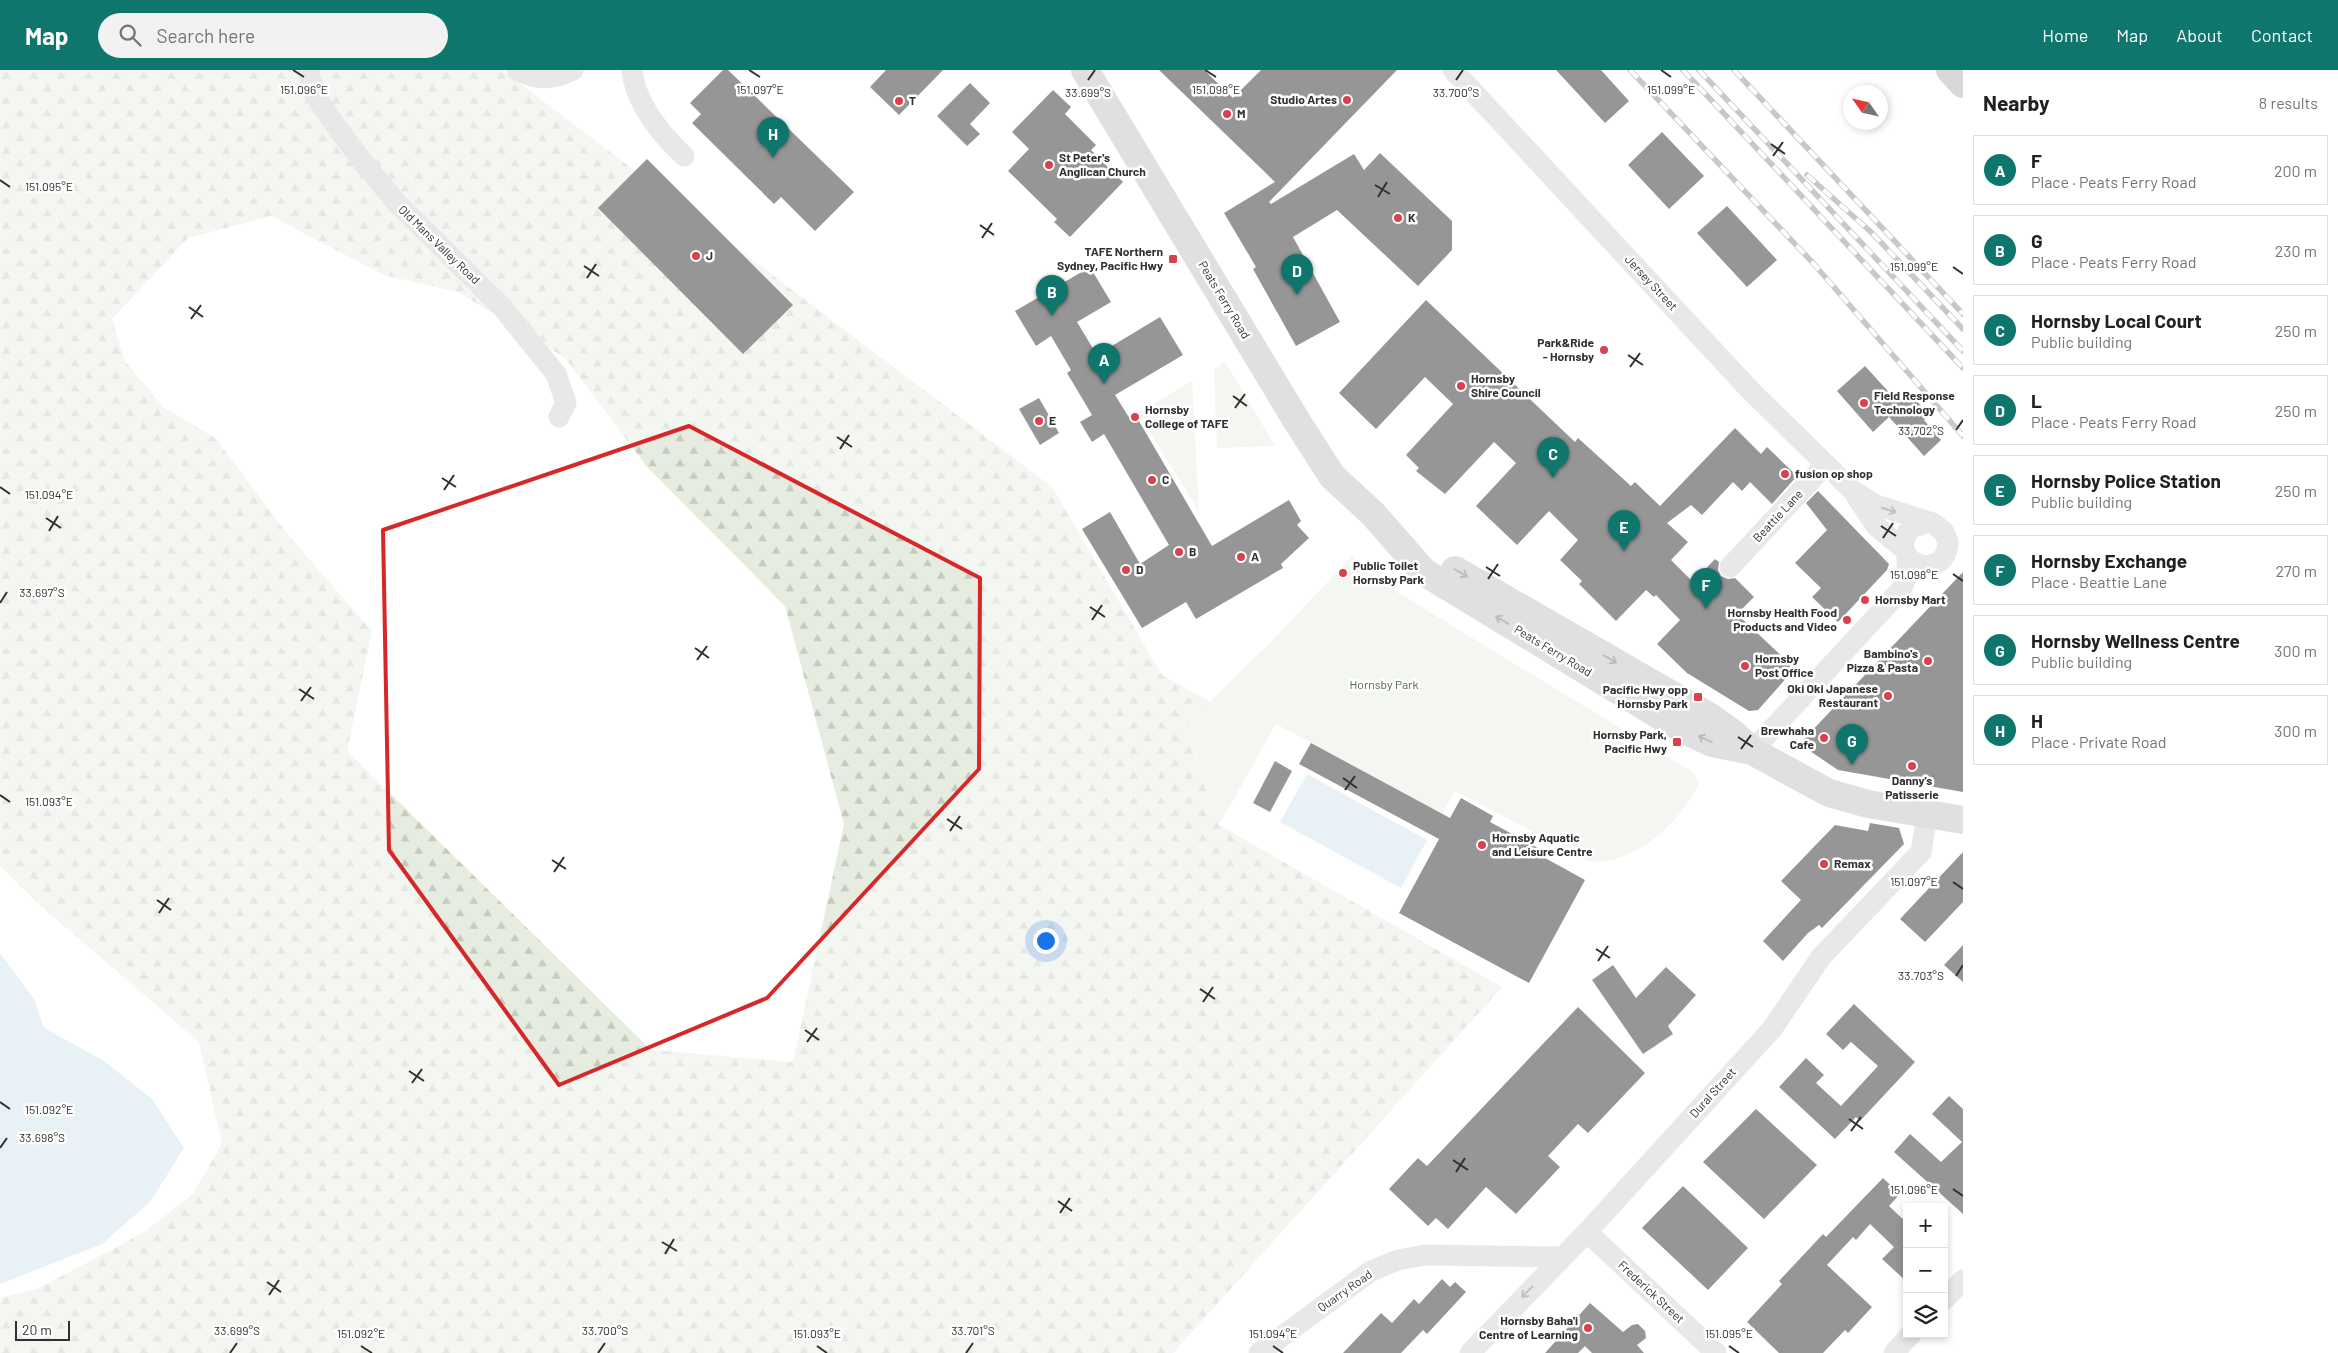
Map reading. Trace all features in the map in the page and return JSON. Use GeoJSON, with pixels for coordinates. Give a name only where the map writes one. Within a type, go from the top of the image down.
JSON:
{"type":"FeatureCollection","features":[{"type":"Feature","properties":{"kind":"main road","name":"Peats Ferry Road"},"geometry":{"type":"LineString","coordinates":[[1085,70],[1101,93],[1298,423],[1332,476],[1376,518],[1437,559],[1710,718],[1734,734],[1752,751],[1837,796],[1868,804],[1963,820]]}},
{"type":"Feature","properties":{"kind":"main road"},"geometry":{"type":"LineString","coordinates":[[1950,70],[1963,84]]}},
{"type":"Feature","properties":{"kind":"street","name":"Old Mans Valley Road"},"geometry":{"type":"LineString","coordinates":[[308,70],[316,94],[338,129],[396,202],[502,307],[556,374],[566,404],[559,417]]}},
{"type":"Feature","properties":{"kind":"street"},"geometry":{"type":"LineString","coordinates":[[516,70],[526,75],[544,78],[562,76],[573,70]]}},
{"type":"Feature","properties":{"kind":"street"},"geometry":{"type":"LineString","coordinates":[[632,70],[636,89],[660,132],[684,156]]}},
{"type":"Feature","properties":{"kind":"street","name":"Jersey Street"},"geometry":{"type":"LineString","coordinates":[[1453,70],[1750,390],[1853,491],[1872,522],[1906,553]]}},
{"type":"Feature","properties":{"kind":"street","name":"Beattie Lane"},"geometry":{"type":"LineString","coordinates":[[1730,567],[1826,464]]}},
{"type":"Feature","properties":{"kind":"street","name":"Jersey Street"},"geometry":{"type":"LineString","coordinates":[[1853,491],[1876,505],[1949,527]]}},
{"type":"Feature","properties":{"kind":"street"},"geometry":{"type":"LineString","coordinates":[[1897,595],[1906,581],[1907,532],[1916,524],[1949,527]]}},
{"type":"Feature","properties":{"kind":"street"},"geometry":{"type":"LineString","coordinates":[[1906,553],[1920,565],[1938,561],[1946,551],[1948,542],[1944,532],[1949,527]]}},
{"type":"Feature","properties":{"kind":"street"},"geometry":{"type":"LineString","coordinates":[[1752,751],[1897,595],[1920,573],[1953,552],[1963,552]]}},
{"type":"Feature","properties":{"kind":"street","name":"Dural Street"},"geometry":{"type":"LineString","coordinates":[[1470,1353],[1586,1232],[1772,1029],[1821,957],[1921,852],[1928,815]]}},
{"type":"Feature","properties":{"kind":"street","name":"Frederick Street"},"geometry":{"type":"LineString","coordinates":[[1586,1232],[1716,1353]]}},
{"type":"Feature","properties":{"kind":"street","name":"Quarry Road"},"geometry":{"type":"LineString","coordinates":[[1259,1353],[1371,1271],[1398,1260],[1425,1255],[1561,1257]]}},
{"type":"Feature","properties":{"kind":"street"},"geometry":{"type":"LineString","coordinates":[[1948,1296],[1963,1280]]}},
{"type":"Feature","properties":{"kind":"street"},"geometry":{"type":"LineString","coordinates":[[1894,1353],[1907,1338]]}},
{"type":"Feature","properties":{"kind":"highlighted area"},"geometry":{"type":"Polygon","coordinates":[[[689,426],[980,578],[979,769],[767,998],[559,1085],[389,850],[383,530],[689,426]]]}},
{"type":"Feature","properties":{"kind":"green space"},"geometry":{"type":"Polygon","coordinates":[[[0,70],[502,70],[1052,487],[1162,675],[1210,702],[1185,727],[1219,825],[1502,987],[1173,1353],[0,1353],[0,1298],[37,1289],[143,1233],[193,1194],[222,1143],[199,1042],[41,906],[0,866],[0,70]],[[271,216],[188,238],[112,319],[125,361],[164,408],[215,438],[288,535],[372,631],[347,751],[651,1050],[793,1062],[844,824],[785,606],[648,468],[565,358],[458,292],[384,275],[271,216]]]}},
{"type":"Feature","properties":{"kind":"green space"},"geometry":{"type":"Polygon","coordinates":[[[1225,361],[1275,446],[1217,448],[1214,370],[1225,361]]]}},
{"type":"Feature","properties":{"kind":"green space"},"geometry":{"type":"Polygon","coordinates":[[[1192,381],[1199,511],[1138,413],[1192,381]]]}},
{"type":"Feature","properties":{"kind":"green space","name":"Hornsby Park"},"geometry":{"type":"Polygon","coordinates":[[[1352,556],[1369,575],[1694,773],[1699,783],[1681,812],[1655,838],[1624,856],[1607,861],[1585,860],[1455,791],[1442,814],[1276,724],[1219,825],[1185,726],[1272,641],[1352,556]]]}},
{"type":"Feature","properties":{"kind":"water"},"geometry":{"type":"Polygon","coordinates":[[[1307,774],[1427,840],[1401,888],[1280,822],[1307,774]]]}},
{"type":"Feature","properties":{"kind":"water"},"geometry":{"type":"Polygon","coordinates":[[[0,953],[34,999],[44,1028],[104,1061],[152,1099],[184,1148],[150,1202],[102,1244],[0,1284],[0,953]]]}},
{"type":"Feature","properties":{"kind":"building"},"geometry":{"type":"Polygon","coordinates":[[[723,70],[728,70],[854,192],[815,231],[781,197],[774,204],[692,123],[701,114],[690,103],[723,70]]]}},
{"type":"Feature","properties":{"kind":"building","name":"T"},"geometry":{"type":"Polygon","coordinates":[[[886,70],[943,70],[899,115],[870,87],[886,70]]]}},
{"type":"Feature","properties":{"kind":"building"},"geometry":{"type":"Polygon","coordinates":[[[1159,70],[1204,70],[1233,98],[1261,70],[1397,70],[1269,202],[1271,204],[1354,154],[1364,170],[1380,153],[1452,221],[1452,250],[1418,286],[1337,210],[1293,237],[1340,322],[1296,346],[1253,269],[1256,267],[1224,213],[1275,182],[1159,70]]]}},
{"type":"Feature","properties":{"kind":"building"},"geometry":{"type":"Polygon","coordinates":[[[1556,70],[1601,70],[1629,101],[1605,123],[1556,70]]]}},
{"type":"Feature","properties":{"kind":"building"},"geometry":{"type":"Polygon","coordinates":[[[970,83],[990,103],[970,124],[980,134],[967,146],[937,116],[970,83]]]}},
{"type":"Feature","properties":{"kind":"building","name":"St Peter's Anglican Church"},"geometry":{"type":"Polygon","coordinates":[[[1053,90],[1071,107],[1065,114],[1096,145],[1091,150],[1123,182],[1070,237],[1054,222],[1057,219],[1008,171],[1029,149],[1012,132],[1053,90]]]}},
{"type":"Feature","properties":{"kind":"building"},"geometry":{"type":"Polygon","coordinates":[[[1662,132],[1704,176],[1669,209],[1628,165],[1662,132]]]}},
{"type":"Feature","properties":{"kind":"building","name":"J"},"geometry":{"type":"Polygon","coordinates":[[[647,159],[793,305],[743,354],[598,208],[647,159]]]}},
{"type":"Feature","properties":{"kind":"building"},"geometry":{"type":"Polygon","coordinates":[[[1727,206],[1777,260],[1747,287],[1697,233],[1727,206]]]}},
{"type":"Feature","properties":{"kind":"building"},"geometry":{"type":"Polygon","coordinates":[[[1090,267],[1111,302],[1077,322],[1097,355],[1160,317],[1183,355],[1115,395],[1130,419],[1136,416],[1212,546],[1289,500],[1301,521],[1297,525],[1309,538],[1281,564],[1283,568],[1196,619],[1186,602],[1142,628],[1082,529],[1110,512],[1140,564],[1169,545],[1104,434],[1092,442],[1080,422],[1092,415],[1067,373],[1071,370],[1051,336],[1036,346],[1015,311],[1090,267]]]}},
{"type":"Feature","properties":{"kind":"building"},"geometry":{"type":"Polygon","coordinates":[[[1426,300],[1575,442],[1578,438],[1631,486],[1635,482],[1660,506],[1735,428],[1761,454],[1767,447],[1797,476],[1772,504],[1750,482],[1742,491],[1733,482],[1702,515],[1691,505],[1667,523],[1688,542],[1671,560],[1693,582],[1715,559],[1719,562],[1718,570],[1721,576],[1728,579],[1735,578],[1754,597],[1737,614],[1790,664],[1790,674],[1758,710],[1749,711],[1687,673],[1657,644],[1680,620],[1656,595],[1654,597],[1646,590],[1616,621],[1579,584],[1582,581],[1560,560],[1578,540],[1549,511],[1517,545],[1476,506],[1516,463],[1494,442],[1445,494],[1416,471],[1419,468],[1406,455],[1453,404],[1425,377],[1376,429],[1339,393],[1426,300]]]}},
{"type":"Feature","properties":{"kind":"building"},"geometry":{"type":"Polygon","coordinates":[[[1865,366],[1896,400],[1907,390],[1929,415],[1924,420],[1941,440],[1924,456],[1889,417],[1873,432],[1837,391],[1865,366]]]}},
{"type":"Feature","properties":{"kind":"building","name":"E"},"geometry":{"type":"Polygon","coordinates":[[[1039,398],[1059,433],[1040,445],[1019,409],[1039,398]]]}},
{"type":"Feature","properties":{"kind":"building"},"geometry":{"type":"Polygon","coordinates":[[[1818,491],[1889,564],[1887,570],[1838,622],[1812,597],[1821,588],[1795,563],[1827,530],[1806,503],[1818,491]]]}},
{"type":"Feature","properties":{"kind":"building"},"geometry":{"type":"Polygon","coordinates":[[[1963,572],[1963,792],[1838,770],[1804,747],[1804,739],[1963,572]]]}},
{"type":"Feature","properties":{"kind":"building"},"geometry":{"type":"Polygon","coordinates":[[[1311,743],[1450,818],[1461,798],[1493,816],[1490,822],[1538,848],[1536,853],[1585,880],[1529,983],[1399,913],[1439,839],[1299,764],[1311,743]]]}},
{"type":"Feature","properties":{"kind":"building"},"geometry":{"type":"Polygon","coordinates":[[[1275,761],[1292,771],[1270,812],[1253,803],[1275,761]]]}},
{"type":"Feature","properties":{"kind":"building"},"geometry":{"type":"Polygon","coordinates":[[[1870,823],[1899,828],[1904,844],[1822,928],[1819,925],[1808,933],[1783,961],[1763,941],[1801,900],[1781,881],[1835,825],[1868,831],[1870,823]]]}},
{"type":"Feature","properties":{"kind":"building"},"geometry":{"type":"Polygon","coordinates":[[[1963,852],[1963,902],[1925,942],[1900,919],[1963,852]]]}},
{"type":"Feature","properties":{"kind":"building"},"geometry":{"type":"Polygon","coordinates":[[[1963,945],[1963,982],[1944,965],[1963,945]]]}},
{"type":"Feature","properties":{"kind":"building"},"geometry":{"type":"Polygon","coordinates":[[[1613,965],[1636,998],[1666,967],[1696,995],[1668,1026],[1673,1034],[1643,1054],[1592,980],[1613,965]]]}},
{"type":"Feature","properties":{"kind":"building"},"geometry":{"type":"Polygon","coordinates":[[[1854,1004],[1915,1062],[1860,1121],[1856,1117],[1835,1139],[1779,1087],[1806,1058],[1824,1075],[1816,1083],[1841,1106],[1878,1066],[1851,1042],[1843,1050],[1826,1034],[1854,1004]]]}},
{"type":"Feature","properties":{"kind":"building"},"geometry":{"type":"Polygon","coordinates":[[[1578,1007],[1645,1073],[1588,1133],[1578,1124],[1548,1156],[1560,1167],[1516,1214],[1486,1187],[1448,1229],[1436,1218],[1428,1226],[1389,1189],[1418,1158],[1427,1166],[1578,1007]]]}},
{"type":"Feature","properties":{"kind":"building"},"geometry":{"type":"Polygon","coordinates":[[[1949,1096],[1963,1109],[1963,1214],[1894,1152],[1910,1134],[1941,1162],[1962,1142],[1932,1114],[1949,1096]]]}},
{"type":"Feature","properties":{"kind":"building"},"geometry":{"type":"Polygon","coordinates":[[[1756,1109],[1817,1165],[1764,1219],[1703,1162],[1756,1109]]]}},
{"type":"Feature","properties":{"kind":"building"},"geometry":{"type":"Polygon","coordinates":[[[1883,1178],[1900,1194],[1889,1206],[1903,1219],[1903,1278],[1882,1259],[1894,1247],[1870,1224],[1856,1240],[1853,1237],[1827,1265],[1872,1307],[1848,1333],[1845,1330],[1823,1353],[1779,1353],[1747,1322],[1782,1284],[1779,1281],[1823,1234],[1826,1237],[1883,1178]]]}},
{"type":"Feature","properties":{"kind":"building"},"geometry":{"type":"Polygon","coordinates":[[[1683,1186],[1748,1248],[1708,1290],[1642,1228],[1683,1186]]]}},
{"type":"Feature","properties":{"kind":"building"},"geometry":{"type":"Polygon","coordinates":[[[1442,1279],[1450,1287],[1455,1282],[1466,1292],[1427,1334],[1423,1330],[1401,1353],[1343,1353],[1381,1313],[1392,1323],[1414,1299],[1419,1304],[1442,1279]]]}},
{"type":"Feature","properties":{"kind":"building","name":"Hornsby Baha'i Centre of Learning"},"geometry":{"type":"Polygon","coordinates":[[[1590,1303],[1623,1332],[1632,1325],[1638,1324],[1645,1331],[1646,1338],[1637,1345],[1644,1353],[1592,1353],[1585,1346],[1578,1353],[1545,1353],[1590,1303]]]}},
{"type":"Feature","properties":{"kind":"railway"},"geometry":{"type":"LineString","coordinates":[[1630,70],[1813,263],[1963,436]]}},
{"type":"Feature","properties":{"kind":"railway"},"geometry":{"type":"LineString","coordinates":[[1683,70],[1963,368]]}},
{"type":"Feature","properties":{"kind":"railway"},"geometry":{"type":"LineString","coordinates":[[1699,70],[1963,351]]}},
{"type":"Feature","properties":{"kind":"railway"},"geometry":{"type":"LineString","coordinates":[[1734,70],[1963,314]]}},
{"type":"Feature","properties":{"kind":"railway"},"geometry":{"type":"LineString","coordinates":[[1807,175],[1871,232],[1963,329]]}},
{"type":"Feature","properties":{"kind":"place","name":"Studio Artes"},"geometry":{"type":"Point","coordinates":[1347,100]}},
{"type":"Feature","properties":{"kind":"place","name":"T"},"geometry":{"type":"Point","coordinates":[899,101]}},
{"type":"Feature","properties":{"kind":"place","name":"M"},"geometry":{"type":"Point","coordinates":[1227,114]}},
{"type":"Feature","properties":{"kind":"place","name":"H"},"geometry":{"type":"Point","coordinates":[773,158]}},
{"type":"Feature","properties":{"kind":"place","name":"St Peter's Anglican Church"},"geometry":{"type":"Point","coordinates":[1049,165]}},
{"type":"Feature","properties":{"kind":"place","name":"K"},"geometry":{"type":"Point","coordinates":[1398,218]}},
{"type":"Feature","properties":{"kind":"place","name":"J"},"geometry":{"type":"Point","coordinates":[696,256]}},
{"type":"Feature","properties":{"kind":"place","name":"TAFE Northern Sydney, Pacific Hwy"},"geometry":{"type":"Point","coordinates":[1173,259]}},
{"type":"Feature","properties":{"kind":"place","name":"L"},"geometry":{"type":"Point","coordinates":[1297,295]}},
{"type":"Feature","properties":{"kind":"place","name":"G"},"geometry":{"type":"Point","coordinates":[1052,316]}},
{"type":"Feature","properties":{"kind":"place","name":"Park&Ride - Hornsby"},"geometry":{"type":"Point","coordinates":[1604,350]}},
{"type":"Feature","properties":{"kind":"place","name":"F"},"geometry":{"type":"Point","coordinates":[1104,384]}},
{"type":"Feature","properties":{"kind":"place","name":"Hornsby Shire Council"},"geometry":{"type":"Point","coordinates":[1461,386]}},
{"type":"Feature","properties":{"kind":"place","name":"Field Response Technology"},"geometry":{"type":"Point","coordinates":[1864,403]}},
{"type":"Feature","properties":{"kind":"place","name":"Hornsby College of TAFE"},"geometry":{"type":"Point","coordinates":[1135,417]}},
{"type":"Feature","properties":{"kind":"place","name":"E"},"geometry":{"type":"Point","coordinates":[1039,421]}},
{"type":"Feature","properties":{"kind":"place","name":"fusion op shop"},"geometry":{"type":"Point","coordinates":[1785,474]}},
{"type":"Feature","properties":{"kind":"place","name":"Hornsby Local Court"},"geometry":{"type":"Point","coordinates":[1553,478]}},
{"type":"Feature","properties":{"kind":"place","name":"C"},"geometry":{"type":"Point","coordinates":[1152,480]}},
{"type":"Feature","properties":{"kind":"place","name":"Hornsby Police Station"},"geometry":{"type":"Point","coordinates":[1624,551]}},
{"type":"Feature","properties":{"kind":"place","name":"B"},"geometry":{"type":"Point","coordinates":[1179,552]}},
{"type":"Feature","properties":{"kind":"place","name":"A"},"geometry":{"type":"Point","coordinates":[1241,557]}},
{"type":"Feature","properties":{"kind":"place","name":"D"},"geometry":{"type":"Point","coordinates":[1126,570]}},
{"type":"Feature","properties":{"kind":"place","name":"Public Toilet Hornsby Park"},"geometry":{"type":"Point","coordinates":[1343,573]}},
{"type":"Feature","properties":{"kind":"place","name":"Hornsby Mart"},"geometry":{"type":"Point","coordinates":[1865,600]}},
{"type":"Feature","properties":{"kind":"place","name":"Hornsby Exchange"},"geometry":{"type":"Point","coordinates":[1706,609]}},
{"type":"Feature","properties":{"kind":"place","name":"Hornsby Health Food Products and Video"},"geometry":{"type":"Point","coordinates":[1847,620]}},
{"type":"Feature","properties":{"kind":"place","name":"Bambino's Pizza & Pasta"},"geometry":{"type":"Point","coordinates":[1928,661]}},
{"type":"Feature","properties":{"kind":"place","name":"Hornsby Post Office"},"geometry":{"type":"Point","coordinates":[1745,666]}},
{"type":"Feature","properties":{"kind":"place","name":"Oki Oki Japanese Restaurant"},"geometry":{"type":"Point","coordinates":[1888,696]}},
{"type":"Feature","properties":{"kind":"place","name":"Pacific Hwy opp Hornsby Park"},"geometry":{"type":"Point","coordinates":[1698,697]}},
{"type":"Feature","properties":{"kind":"place","name":"Brewhaha Cafe"},"geometry":{"type":"Point","coordinates":[1824,738]}},
{"type":"Feature","properties":{"kind":"place","name":"Hornsby Park, Pacific Hwy"},"geometry":{"type":"Point","coordinates":[1677,742]}},
{"type":"Feature","properties":{"kind":"place","name":"Hornsby Wellness Centre"},"geometry":{"type":"Point","coordinates":[1852,765]}},
{"type":"Feature","properties":{"kind":"place","name":"Danny's Patisserie"},"geometry":{"type":"Point","coordinates":[1912,766]}},
{"type":"Feature","properties":{"kind":"place","name":"Hornsby Aquatic and Leisure Centre"},"geometry":{"type":"Point","coordinates":[1482,845]}},
{"type":"Feature","properties":{"kind":"place","name":"Remax"},"geometry":{"type":"Point","coordinates":[1824,864]}},
{"type":"Feature","properties":{"kind":"place","name":"Hornsby Baha'i Centre of Learning"},"geometry":{"type":"Point","coordinates":[1588,1328]}}]}
